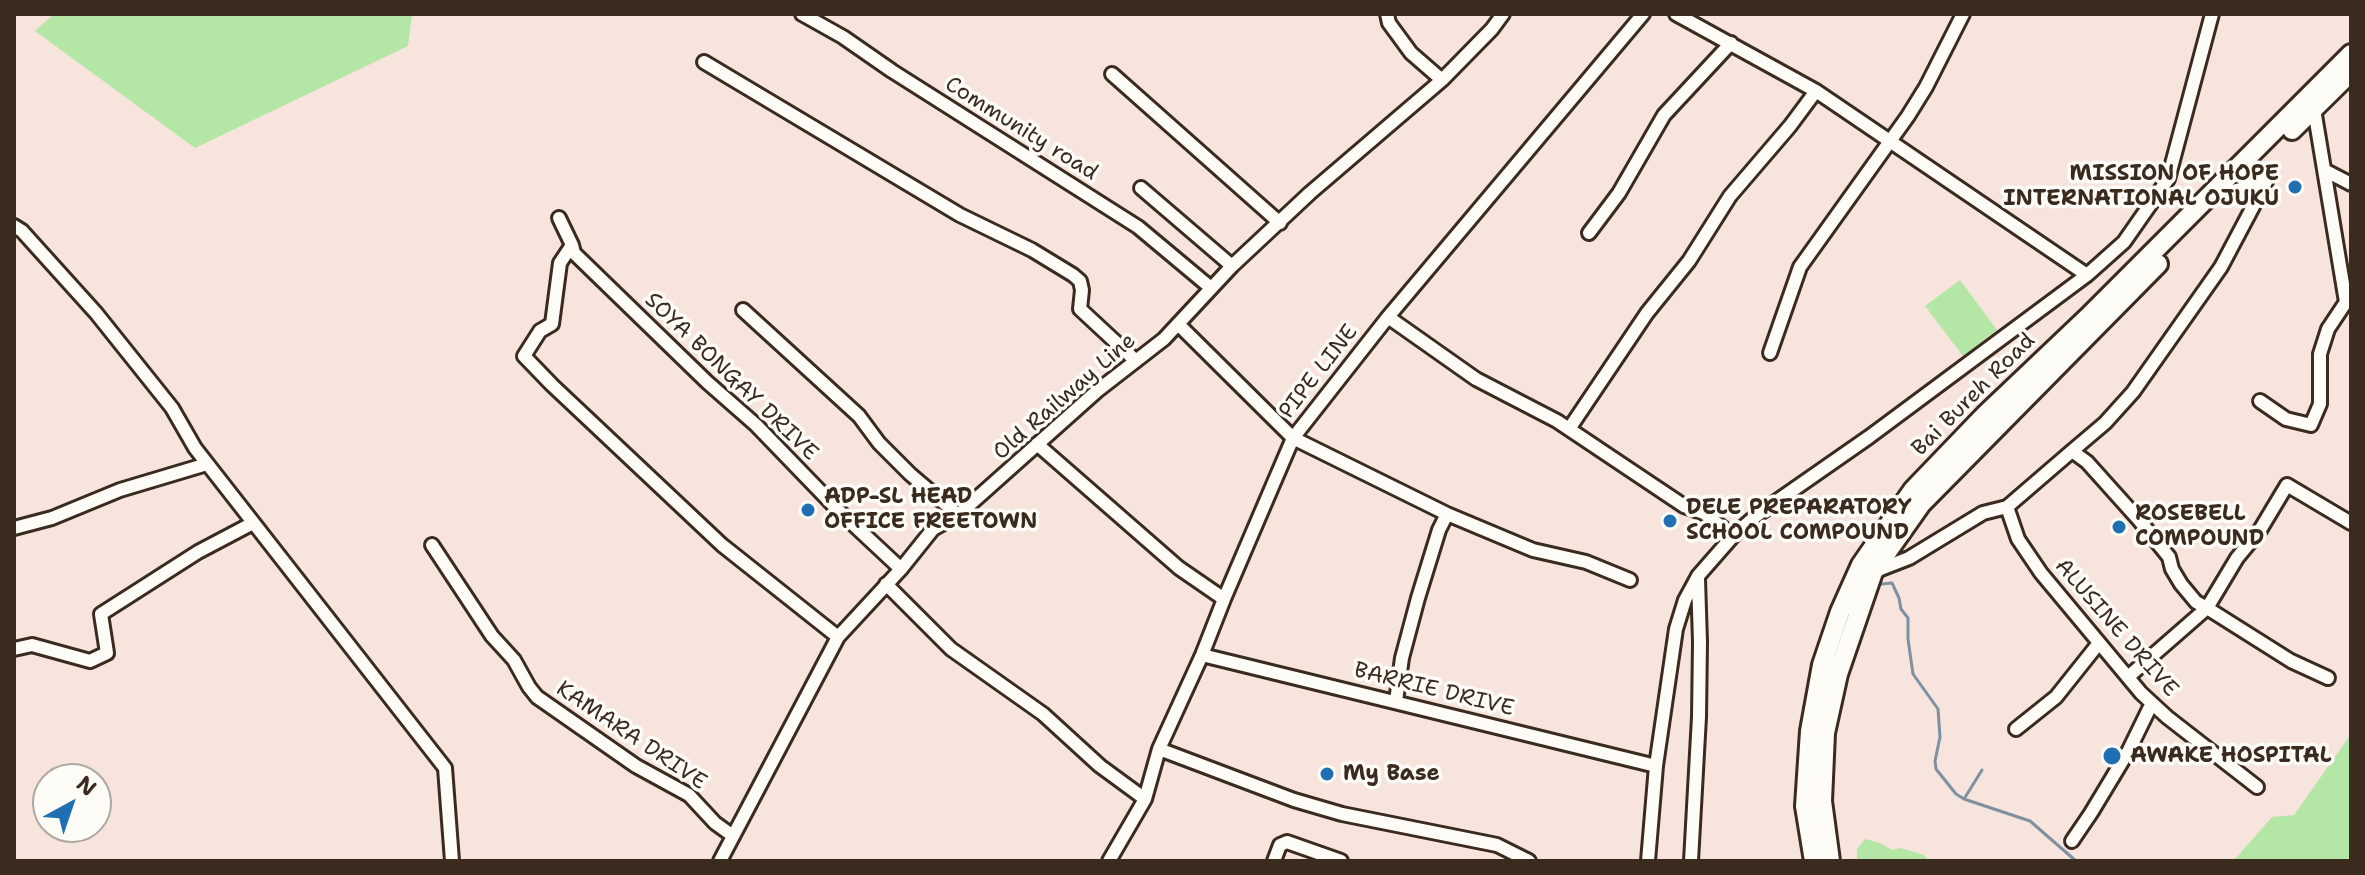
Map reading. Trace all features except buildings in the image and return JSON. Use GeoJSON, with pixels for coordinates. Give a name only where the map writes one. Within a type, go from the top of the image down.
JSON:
{"type":"FeatureCollection","features":[{"type":"Feature","properties":{"kind":"highway","name":"Bai Bureh Road"},"geometry":{"type":"LineString","coordinates":[[1814,861],[1805,806],[1810,731],[1822,665],[1840,612],[1861,565],[1913,490],[2351,54]]}},
{"type":"Feature","properties":{"kind":"highway","name":"Bai Bureh Road"},"geometry":{"type":"LineString","coordinates":[[1830,861],[1822,801],[1825,733],[1838,674],[1873,572],[1921,504],[2351,72]]}},
{"type":"Feature","properties":{"kind":"street","name":"Community road"},"geometry":{"type":"LineString","coordinates":[[802,14],[843,37],[1138,227],[1211,288]]}},
{"type":"Feature","properties":{"kind":"street"},"geometry":{"type":"LineString","coordinates":[[1387,14],[1389,23],[1411,53],[1442,80]]}},
{"type":"Feature","properties":{"kind":"street","name":"Old Railway Line"},"geometry":{"type":"LineString","coordinates":[[720,861],[838,637],[933,529],[958,515],[1097,391],[1164,339],[1232,266],[1310,193],[1442,80],[1503,14]]}},
{"type":"Feature","properties":{"kind":"street","name":"PIPE LINE"},"geometry":{"type":"LineString","coordinates":[[1109,861],[1145,799],[1159,749],[1293,438],[1388,317],[1643,14]]}},
{"type":"Feature","properties":{"kind":"street"},"geometry":{"type":"LineString","coordinates":[[1676,14],[1816,91],[2087,275]]}},
{"type":"Feature","properties":{"kind":"street"},"geometry":{"type":"LineString","coordinates":[[1770,353],[1800,267],[1908,116],[1963,14]]}},
{"type":"Feature","properties":{"kind":"street"},"geometry":{"type":"LineString","coordinates":[[1648,861],[1656,766],[1676,629],[1685,600],[1698,576],[1733,536],[1757,515],[1869,437],[2087,275],[2124,242],[2168,179],[2212,14]]}},
{"type":"Feature","properties":{"kind":"street"},"geometry":{"type":"LineString","coordinates":[[1589,233],[1619,193],[1664,115],[1731,43]]}},
{"type":"Feature","properties":{"kind":"street"},"geometry":{"type":"LineString","coordinates":[[704,62],[960,215],[1032,250],[1073,275],[1080,281],[1082,290],[1080,309],[1136,361]]}},
{"type":"Feature","properties":{"kind":"street"},"geometry":{"type":"LineString","coordinates":[[1112,74],[1280,223]]}},
{"type":"Feature","properties":{"kind":"street"},"geometry":{"type":"LineString","coordinates":[[1569,429],[1647,313],[1689,261],[1730,196],[1816,91]]}},
{"type":"Feature","properties":{"kind":"street"},"geometry":{"type":"LineString","coordinates":[[2260,401],[2286,419],[2311,425],[2320,404],[2320,354],[2328,329],[2349,306],[2314,109]]}},
{"type":"Feature","properties":{"kind":"street"},"geometry":{"type":"LineString","coordinates":[[2326,171],[2351,184]]}},
{"type":"Feature","properties":{"kind":"street"},"geometry":{"type":"LineString","coordinates":[[1873,572],[1909,558],[1983,513],[2007,507],[2105,423],[2133,392],[2221,267],[2266,182],[2229,192]]}},
{"type":"Feature","properties":{"kind":"street"},"geometry":{"type":"LineString","coordinates":[[1141,188],[1232,266]]}},
{"type":"Feature","properties":{"kind":"street","name":"SOYA BONGAY DRIVE"},"geometry":{"type":"LineString","coordinates":[[559,218],[574,253],[707,382],[756,425],[840,512],[901,569]]}},
{"type":"Feature","properties":{"kind":"street"},"geometry":{"type":"LineString","coordinates":[[14,226],[22,231],[106,324],[172,408],[207,464],[445,768],[452,861]]}},
{"type":"Feature","properties":{"kind":"street"},"geometry":{"type":"LineString","coordinates":[[572,245],[560,263],[552,324],[540,331],[524,356],[722,545],[838,637]]}},
{"type":"Feature","properties":{"kind":"street"},"geometry":{"type":"LineString","coordinates":[[743,310],[859,416],[879,443],[910,474],[958,515]]}},
{"type":"Feature","properties":{"kind":"street"},"geometry":{"type":"LineString","coordinates":[[1388,317],[1476,379],[1569,429],[1684,506],[1704,513],[1733,536]]}},
{"type":"Feature","properties":{"kind":"street"},"geometry":{"type":"LineString","coordinates":[[1178,324],[1293,438],[1447,514],[1533,550],[1586,562],[1630,580]]}},
{"type":"Feature","properties":{"kind":"street"},"geometry":{"type":"LineString","coordinates":[[1037,444],[1179,568],[1224,599]]}},
{"type":"Feature","properties":{"kind":"street"},"geometry":{"type":"LineString","coordinates":[[2072,451],[2087,462],[2139,520],[2169,557],[2172,569],[2196,602],[2291,661],[2328,678]]}},
{"type":"Feature","properties":{"kind":"street"},"geometry":{"type":"LineString","coordinates":[[14,528],[52,518],[120,490],[207,464]]}},
{"type":"Feature","properties":{"kind":"street"},"geometry":{"type":"LineString","coordinates":[[2128,677],[2207,608],[2287,485],[2351,523]]}},
{"type":"Feature","properties":{"kind":"street","name":"ALUSINE DRIVE"},"geometry":{"type":"LineString","coordinates":[[2007,507],[2018,539],[2041,573],[2128,677],[2152,703],[2257,787]]}},
{"type":"Feature","properties":{"kind":"street"},"geometry":{"type":"LineString","coordinates":[[1396,701],[1410,628],[1439,530],[1447,514]]}},
{"type":"Feature","properties":{"kind":"street"},"geometry":{"type":"LineString","coordinates":[[14,649],[32,645],[90,661],[107,653],[101,614],[198,552],[253,523]]}},
{"type":"Feature","properties":{"kind":"street","name":"KAMARA DRIVE"},"geometry":{"type":"LineString","coordinates":[[432,545],[537,697],[636,766],[682,791],[733,836]]}},
{"type":"Feature","properties":{"kind":"street"},"geometry":{"type":"LineString","coordinates":[[1691,861],[1699,702],[1698,576]]}},
{"type":"Feature","properties":{"kind":"street"},"geometry":{"type":"LineString","coordinates":[[886,584],[951,649],[1043,714],[1100,766],[1145,799]]}},
{"type":"Feature","properties":{"kind":"street"},"geometry":{"type":"LineString","coordinates":[[2016,729],[2056,697],[2099,643]]}},
{"type":"Feature","properties":{"kind":"street","name":"BARRIE DRIVE"},"geometry":{"type":"LineString","coordinates":[[1202,655],[1656,766]]}},
{"type":"Feature","properties":{"kind":"street"},"geometry":{"type":"LineString","coordinates":[[2072,841],[2129,750],[2152,703]]}},
{"type":"Feature","properties":{"kind":"street"},"geometry":{"type":"LineString","coordinates":[[1159,749],[1294,800],[1342,814],[1497,845],[1529,861]]}},
{"type":"Feature","properties":{"kind":"street"},"geometry":{"type":"LineString","coordinates":[[1274,861],[1280,845],[1287,842],[1341,861]]}},
{"type":"Feature","properties":{"kind":"green space"},"geometry":{"type":"Polygon","coordinates":[[[54,14],[412,14],[408,46],[195,148],[35,31],[54,14]]]}},
{"type":"Feature","properties":{"kind":"green space"},"geometry":{"type":"Polygon","coordinates":[[[1960,280],[1997,330],[1963,356],[1925,306],[1960,280]]]}},
{"type":"Feature","properties":{"kind":"green space"},"geometry":{"type":"Polygon","coordinates":[[[2351,734],[2351,861],[2225,861],[2236,858],[2272,817],[2294,815],[2351,734]]]}},
{"type":"Feature","properties":{"kind":"green space"},"geometry":{"type":"Polygon","coordinates":[[[1865,839],[1892,850],[1901,848],[1924,855],[1929,861],[1857,861],[1857,849],[1865,839]]]}},
{"type":"Feature","properties":{"kind":"waterway"},"geometry":{"type":"LineString","coordinates":[[1882,584],[1892,583],[1901,609],[1908,618],[1913,674],[1938,709],[1940,737],[1936,769],[1956,794],[2030,821],[2076,861]]}},
{"type":"Feature","properties":{"kind":"waterway"},"geometry":{"type":"LineString","coordinates":[[1964,799],[1982,770]]}},
{"type":"Feature","properties":{"kind":"place","name":"MISSION OF HOPE INTERNATIONAL OJUKU"},"geometry":{"type":"Point","coordinates":[2295,187]}},
{"type":"Feature","properties":{"kind":"place","name":"ADP-SL HEAD OFFICE FREETOWN"},"geometry":{"type":"Point","coordinates":[808,510]}},
{"type":"Feature","properties":{"kind":"place","name":"DELE PREPARATORY SCHOOL COMPOUND"},"geometry":{"type":"Point","coordinates":[1670,521]}},
{"type":"Feature","properties":{"kind":"place","name":"ROSEBELL COMPOUND"},"geometry":{"type":"Point","coordinates":[2119,527]}},
{"type":"Feature","properties":{"kind":"place","name":"AWAKE HOSPITAL"},"geometry":{"type":"Point","coordinates":[2112,756]}},
{"type":"Feature","properties":{"kind":"place","name":"My Base"},"geometry":{"type":"Point","coordinates":[1327,774]}}]}
